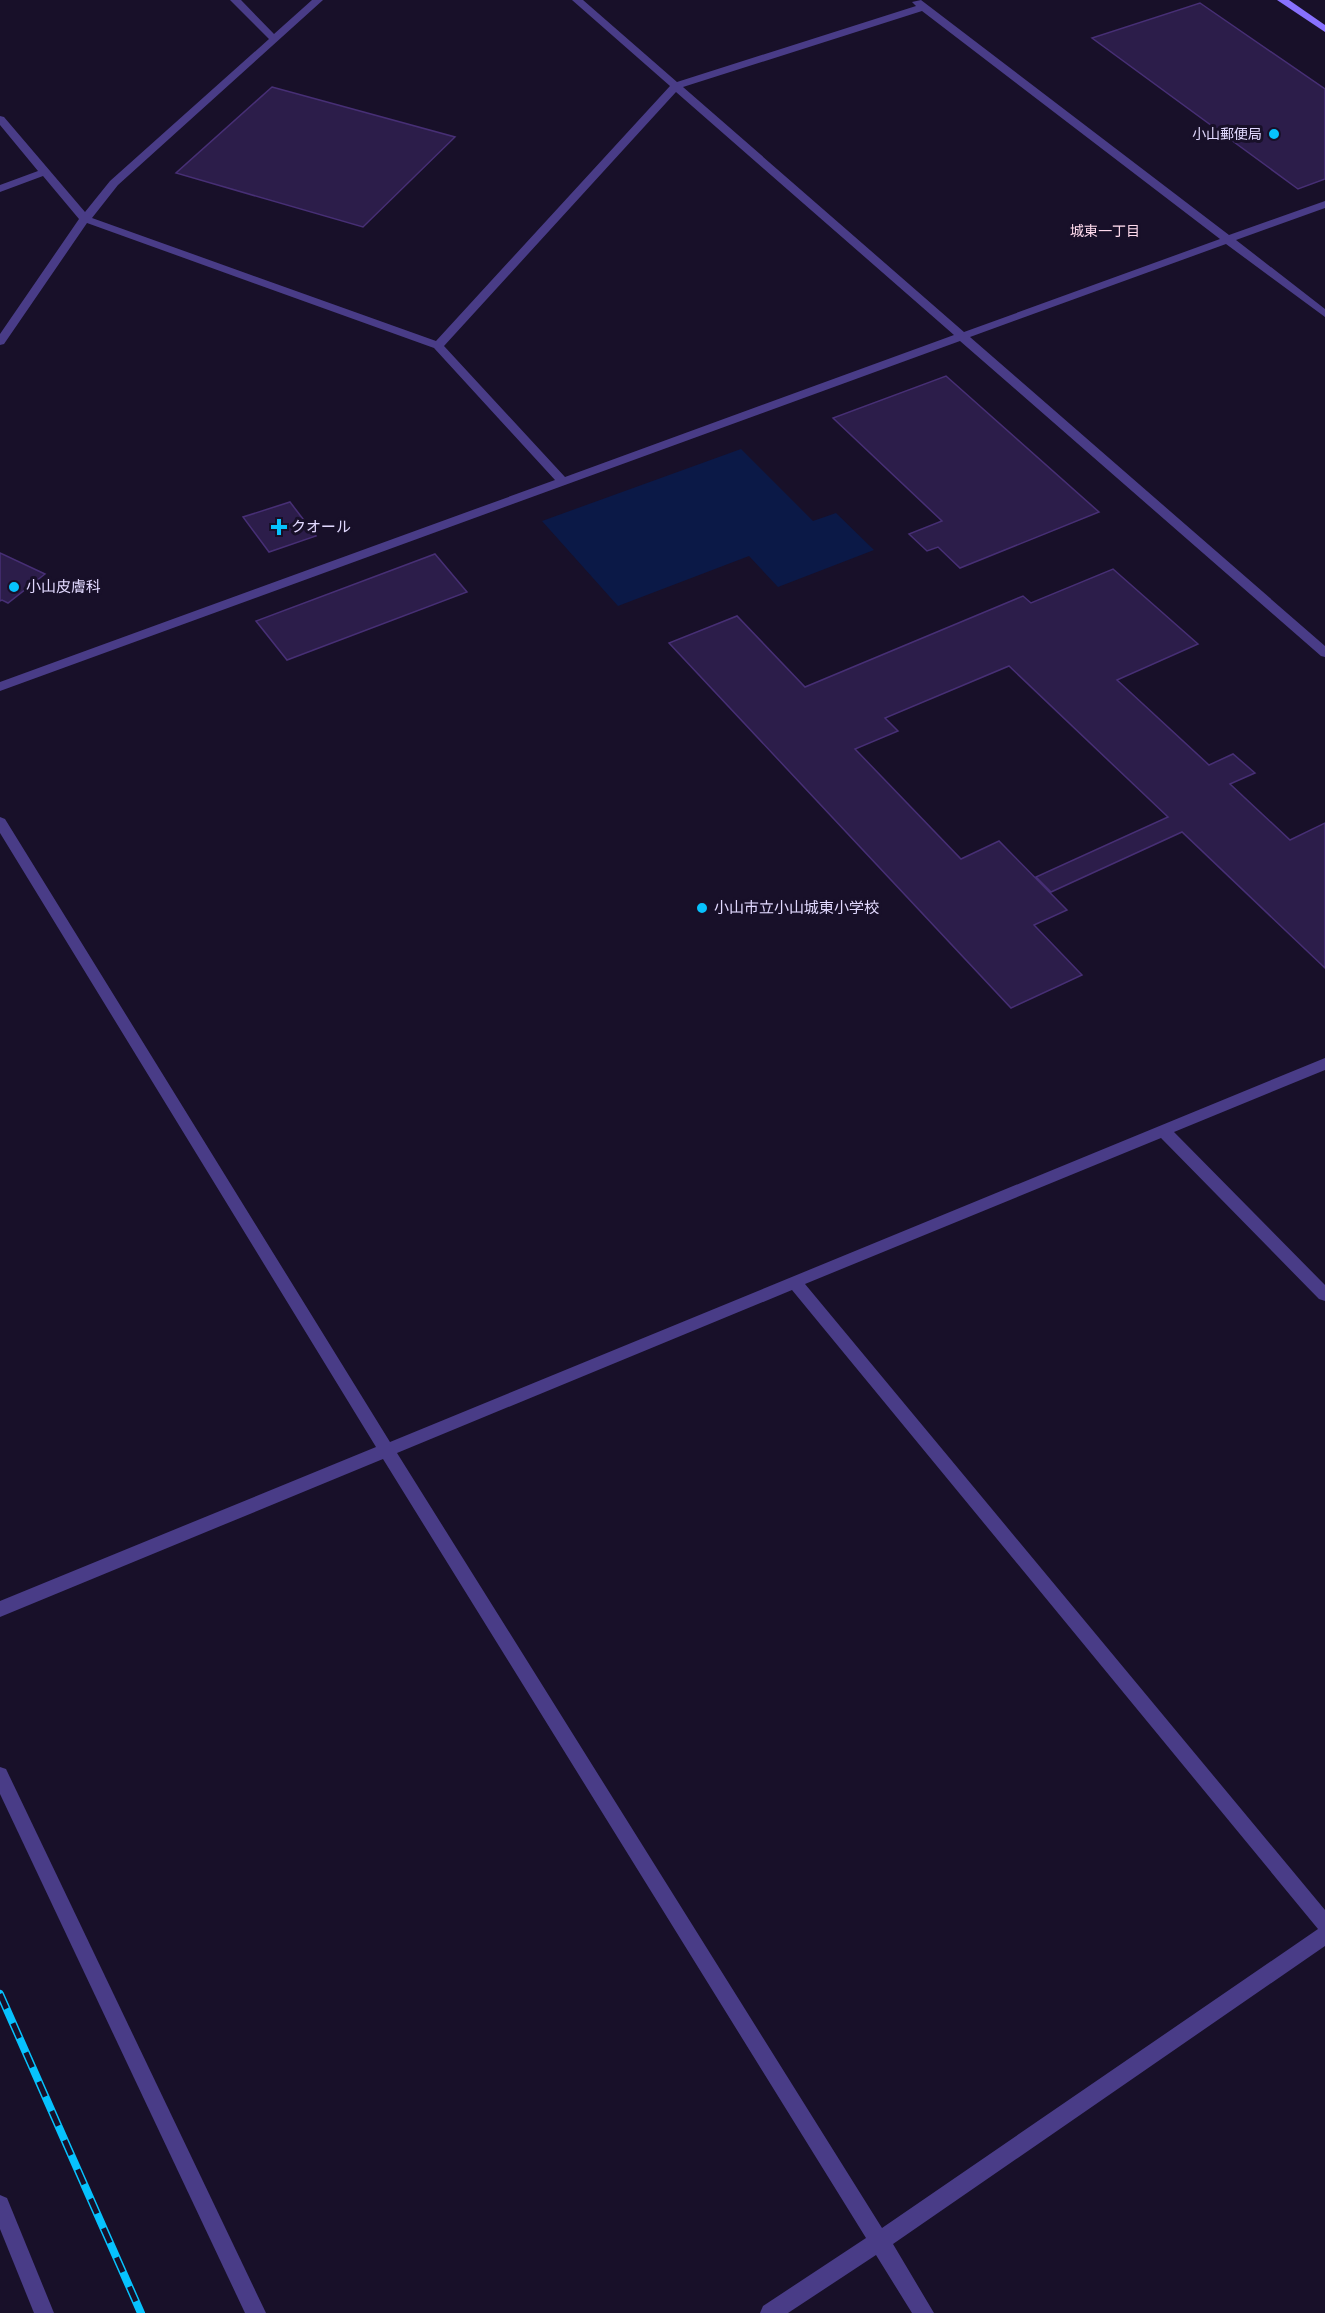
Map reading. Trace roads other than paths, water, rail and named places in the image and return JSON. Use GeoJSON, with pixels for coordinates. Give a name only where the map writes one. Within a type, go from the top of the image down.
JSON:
{"type":"FeatureCollection","features":[{"type":"Feature","properties":{"kind":"street"},"geometry":{"type":"LineString","coordinates":[[235,0],[275,40]]}},
{"type":"Feature","properties":{"kind":"street"},"geometry":{"type":"LineString","coordinates":[[0,342],[85,219],[114,183],[318,0]]}},
{"type":"Feature","properties":{"kind":"street"},"geometry":{"type":"LineString","coordinates":[[577,0],[1325,652]]}},
{"type":"Feature","properties":{"kind":"street"},"geometry":{"type":"LineString","coordinates":[[1282,0],[1325,29]]}},
{"type":"Feature","properties":{"kind":"street"},"geometry":{"type":"LineString","coordinates":[[438,346],[676,86],[920,3],[1325,314]]}},
{"type":"Feature","properties":{"kind":"street"},"geometry":{"type":"LineString","coordinates":[[0,119],[85,219],[438,346],[562,481]]}},
{"type":"Feature","properties":{"kind":"street"},"geometry":{"type":"LineString","coordinates":[[0,189],[44,172]]}},
{"type":"Feature","properties":{"kind":"street"},"geometry":{"type":"LineString","coordinates":[[0,687],[1325,204]]}},
{"type":"Feature","properties":{"kind":"street"},"geometry":{"type":"LineString","coordinates":[[0,822],[386,1450],[924,2313]]}},
{"type":"Feature","properties":{"kind":"street"},"geometry":{"type":"LineString","coordinates":[[0,1610],[1325,1064]]}},
{"type":"Feature","properties":{"kind":"street"},"geometry":{"type":"LineString","coordinates":[[1164,1131],[1325,1295]]}},
{"type":"Feature","properties":{"kind":"street"},"geometry":{"type":"LineString","coordinates":[[794,1282],[1325,1924]]}},
{"type":"Feature","properties":{"kind":"street"},"geometry":{"type":"LineString","coordinates":[[0,1775],[255,2313]]}},
{"type":"Feature","properties":{"kind":"street"},"geometry":{"type":"LineString","coordinates":[[770,2313],[880,2241],[1325,1935]]}},
{"type":"Feature","properties":{"kind":"street"},"geometry":{"type":"LineString","coordinates":[[0,2205],[44,2313]]}},
{"type":"Feature","properties":{"kind":"water"},"geometry":{"type":"Polygon","coordinates":[[[741,449],[813,521],[836,513],[874,550],[778,587],[749,556],[618,606],[542,521],[741,449]]]}},
{"type":"Feature","properties":{"kind":"railway"},"geometry":{"type":"LineString","coordinates":[[0,1994],[141,2313]]}},
{"type":"Feature","properties":{"kind":"place","name":"小山郵便局"},"geometry":{"type":"Point","coordinates":[1274,134]}},
{"type":"Feature","properties":{"kind":"place","name":"クオール"},"geometry":{"type":"Point","coordinates":[279,527]}},
{"type":"Feature","properties":{"kind":"place","name":"小山皮膚科"},"geometry":{"type":"Point","coordinates":[14,587]}},
{"type":"Feature","properties":{"kind":"place","name":"小山市立小山城東小学校"},"geometry":{"type":"Point","coordinates":[702,908]}},
{"type":"Feature","properties":{"kind":"district","name":"城東一丁目"},"geometry":{"type":"Point","coordinates":[1105,231]}}]}
